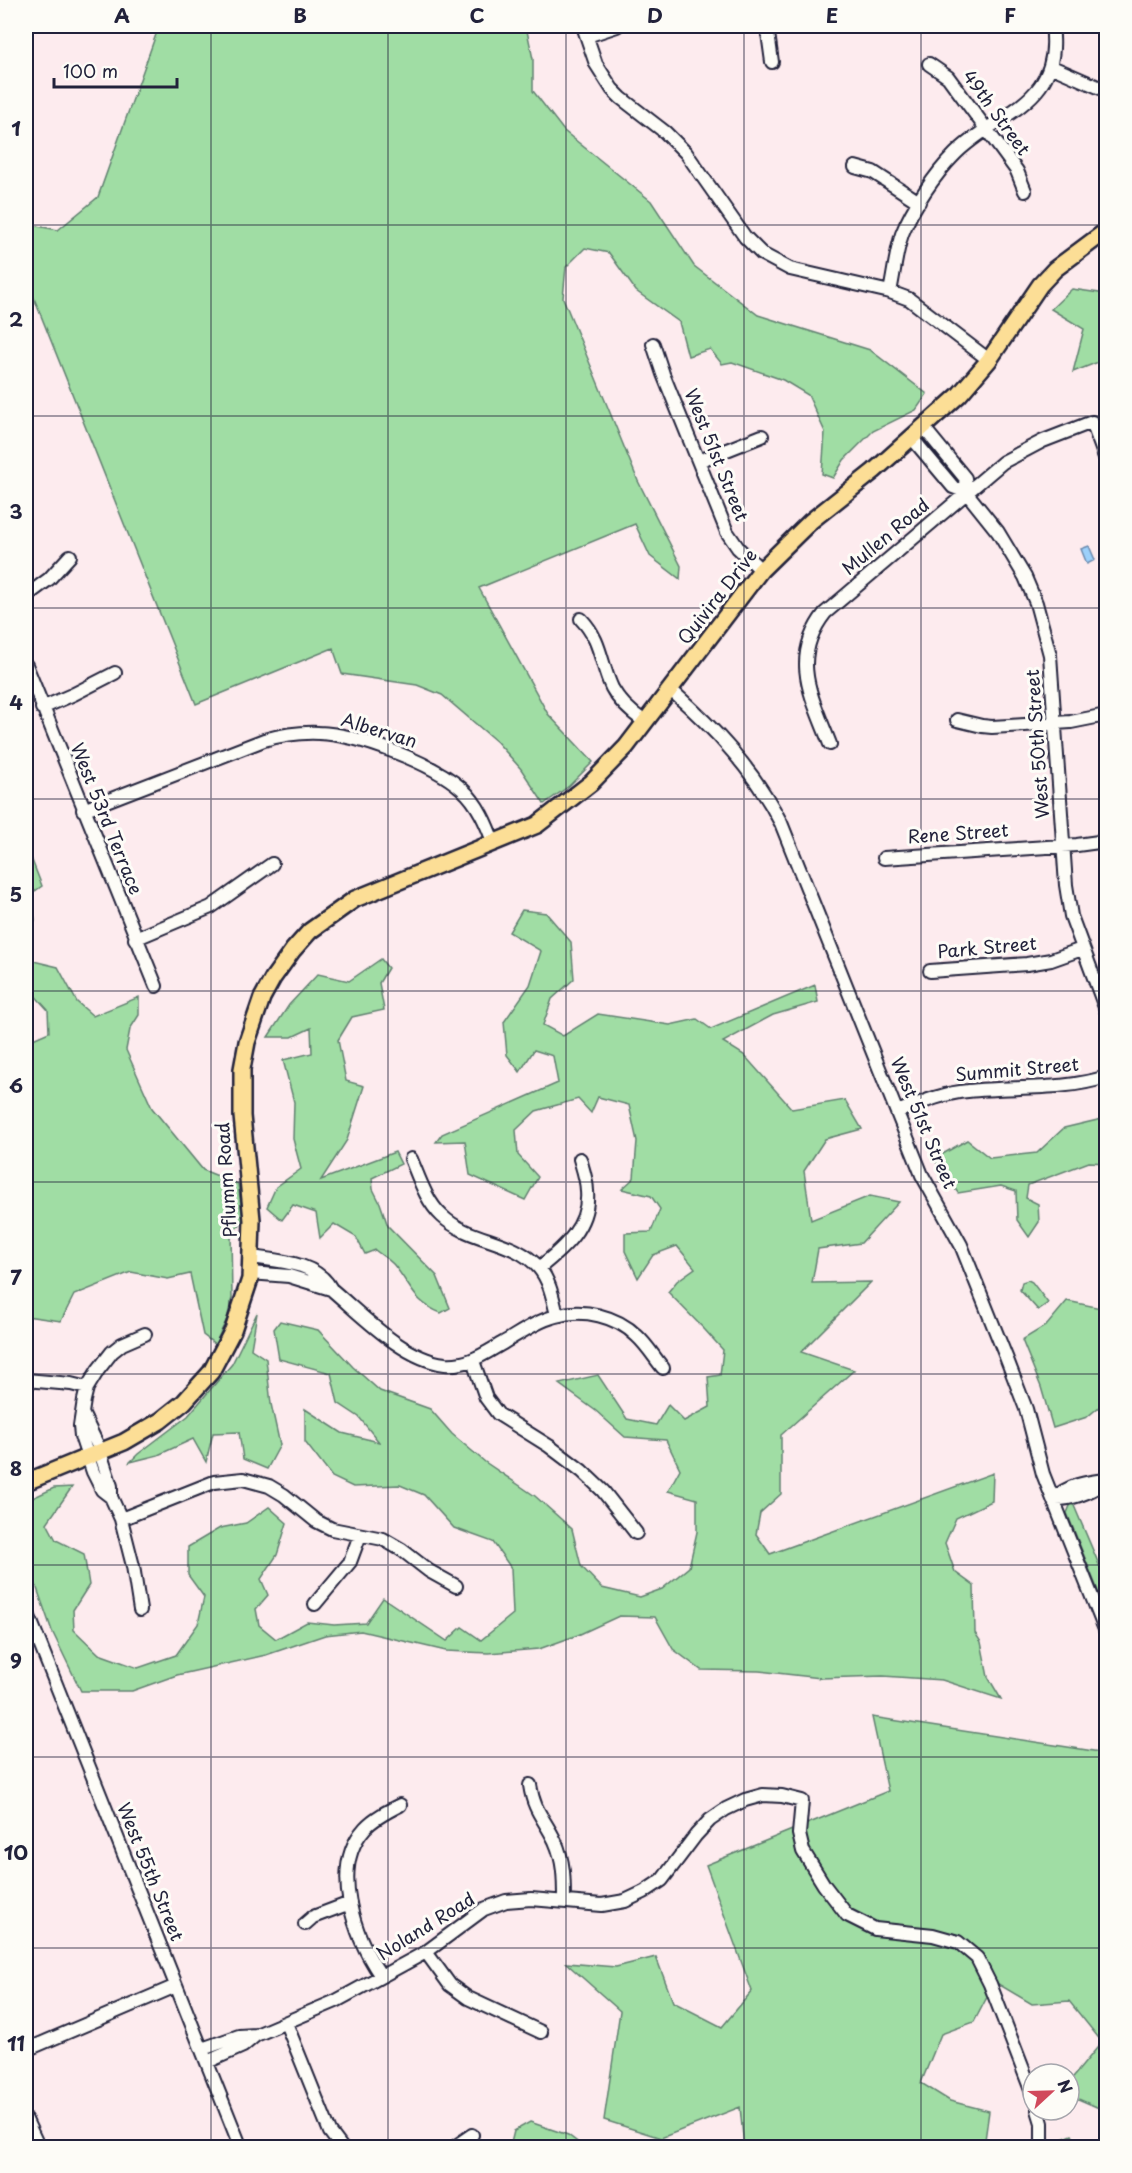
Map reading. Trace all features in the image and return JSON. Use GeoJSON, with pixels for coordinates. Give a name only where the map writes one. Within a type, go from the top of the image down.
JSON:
{"type":"FeatureCollection","features":[{"type":"Feature","properties":{"kind":"main road","name":"Quivira Drive"},"geometry":{"type":"LineString","coordinates":[[347,904],[537,825],[565,806],[605,770],[626,747],[761,570],[812,521],[918,433],[974,379],[1040,285],[1055,268],[1107,231]]}},
{"type":"Feature","properties":{"kind":"main road","name":"Pflumm Road"},"geometry":{"type":"LineString","coordinates":[[26,1482],[124,1442],[160,1421],[184,1402],[211,1372],[233,1330],[250,1279],[252,1220],[240,1090],[247,1042],[262,998],[293,950],[310,931],[347,904]]}},
{"type":"Feature","properties":{"kind":"street"},"geometry":{"type":"LineString","coordinates":[[617,26],[585,31],[596,64],[612,89],[665,132],[686,153],[745,237],[762,254],[790,269],[890,292],[915,303],[989,360]]}},
{"type":"Feature","properties":{"kind":"street"},"geometry":{"type":"LineString","coordinates":[[767,26],[772,62]]}},
{"type":"Feature","properties":{"kind":"street"},"geometry":{"type":"LineString","coordinates":[[890,292],[902,234],[919,202],[955,154],[1039,89],[1052,67],[1054,41],[1052,26]]}},
{"type":"Feature","properties":{"kind":"street","name":"49th Street"},"geometry":{"type":"LineString","coordinates":[[929,64],[948,77],[1017,171],[1025,191]]}},
{"type":"Feature","properties":{"kind":"street"},"geometry":{"type":"LineString","coordinates":[[1052,67],[1105,90]]}},
{"type":"Feature","properties":{"kind":"street"},"geometry":{"type":"LineString","coordinates":[[855,167],[873,171],[919,202]]}},
{"type":"Feature","properties":{"kind":"street","name":"West 51st Street"},"geometry":{"type":"LineString","coordinates":[[653,344],[727,532],[738,548],[761,570]]}},
{"type":"Feature","properties":{"kind":"street","name":"Mullen Road"},"geometry":{"type":"LineString","coordinates":[[830,744],[806,680],[804,666],[813,630],[825,613],[966,492],[1016,454],[1092,422],[1107,460]]}},
{"type":"Feature","properties":{"kind":"street","name":"West 50th Street"},"geometry":{"type":"LineString","coordinates":[[918,433],[965,478],[966,492],[1012,553],[1026,577],[1036,603],[1050,655],[1066,885],[1071,916],[1107,1010]]}},
{"type":"Feature","properties":{"kind":"street"},"geometry":{"type":"LineString","coordinates":[[699,461],[762,436]]}},
{"type":"Feature","properties":{"kind":"street"},"geometry":{"type":"LineString","coordinates":[[26,596],[49,579],[70,556]]}},
{"type":"Feature","properties":{"kind":"street"},"geometry":{"type":"LineString","coordinates":[[581,620],[596,639],[616,694],[629,710],[645,722]]}},
{"type":"Feature","properties":{"kind":"street","name":"West 53rd Terrace"},"geometry":{"type":"LineString","coordinates":[[26,665],[135,939],[156,986]]}},
{"type":"Feature","properties":{"kind":"street"},"geometry":{"type":"LineString","coordinates":[[42,708],[115,673]]}},
{"type":"Feature","properties":{"kind":"street","name":"West 51st Street"},"geometry":{"type":"LineString","coordinates":[[671,690],[734,750],[771,804],[788,838],[922,1175],[961,1245],[1026,1409],[1040,1465],[1107,1632]]}},
{"type":"Feature","properties":{"kind":"street"},"geometry":{"type":"LineString","coordinates":[[957,720],[992,727],[1071,722],[1107,715]]}},
{"type":"Feature","properties":{"kind":"street","name":"Albervan"},"geometry":{"type":"LineString","coordinates":[[83,810],[264,740],[289,734],[320,733],[368,744],[438,771],[462,789],[471,799],[494,844]]}},
{"type":"Feature","properties":{"kind":"street","name":"Rene Street"},"geometry":{"type":"LineString","coordinates":[[884,858],[1107,841]]}},
{"type":"Feature","properties":{"kind":"street"},"geometry":{"type":"LineString","coordinates":[[135,939],[211,907],[272,864]]}},
{"type":"Feature","properties":{"kind":"street","name":"Park Street"},"geometry":{"type":"LineString","coordinates":[[930,971],[1027,964],[1051,960],[1082,949]]}},
{"type":"Feature","properties":{"kind":"street","name":"Summit Street"},"geometry":{"type":"LineString","coordinates":[[897,1112],[936,1098],[966,1091],[1085,1082],[1107,1077]]}},
{"type":"Feature","properties":{"kind":"street"},"geometry":{"type":"LineString","coordinates":[[411,1159],[431,1203],[442,1216],[462,1230],[526,1256],[539,1268],[551,1290],[557,1315]]}},
{"type":"Feature","properties":{"kind":"street"},"geometry":{"type":"LineString","coordinates":[[539,1268],[575,1236],[583,1219],[587,1204],[587,1190],[580,1159]]}},
{"type":"Feature","properties":{"kind":"street"},"geometry":{"type":"LineString","coordinates":[[251,1257],[291,1263],[297,1272],[331,1289],[390,1339],[417,1356],[445,1364],[473,1361],[542,1320],[557,1315],[576,1313],[593,1315],[624,1326],[638,1336],[663,1368]]}},
{"type":"Feature","properties":{"kind":"street"},"geometry":{"type":"LineString","coordinates":[[250,1273],[281,1275],[297,1272]]}},
{"type":"Feature","properties":{"kind":"street"},"geometry":{"type":"LineString","coordinates":[[140,1610],[133,1566],[121,1519],[111,1497],[102,1490],[94,1455],[81,1436],[80,1425],[84,1415],[87,1388],[98,1370],[112,1352],[122,1344],[145,1334]]}},
{"type":"Feature","properties":{"kind":"street"},"geometry":{"type":"LineString","coordinates":[[473,1361],[486,1398],[498,1414],[549,1446],[582,1471],[603,1491],[636,1533]]}},
{"type":"Feature","properties":{"kind":"street"},"geometry":{"type":"LineString","coordinates":[[27,1380],[71,1384],[87,1388]]}},
{"type":"Feature","properties":{"kind":"street"},"geometry":{"type":"LineString","coordinates":[[121,1519],[214,1482],[243,1479],[269,1486],[316,1521],[332,1529],[383,1539],[402,1550],[429,1572],[456,1586]]}},
{"type":"Feature","properties":{"kind":"street"},"geometry":{"type":"LineString","coordinates":[[1053,1499],[1063,1490],[1083,1483],[1107,1481]]}},
{"type":"Feature","properties":{"kind":"street"},"geometry":{"type":"LineString","coordinates":[[315,1604],[350,1562],[360,1535]]}},
{"type":"Feature","properties":{"kind":"street","name":"West 55th Street"},"geometry":{"type":"LineString","coordinates":[[26,1609],[241,2148]]}},
{"type":"Feature","properties":{"kind":"street"},"geometry":{"type":"LineString","coordinates":[[530,1785],[532,1802],[554,1839],[561,1856],[564,1901]]}},
{"type":"Feature","properties":{"kind":"street","name":"Noland Road"},"geometry":{"type":"LineString","coordinates":[[202,2049],[239,2036],[256,2035],[336,2001],[426,1952],[484,1909],[506,1902],[531,1899],[602,1905],[625,1901],[662,1880],[710,1820],[745,1800],[763,1795],[782,1796],[802,1801],[799,1834],[803,1851],[824,1885],[847,1915],[875,1929],[933,1935],[958,1942],[977,1958],[990,1984],[1021,2064]]}},
{"type":"Feature","properties":{"kind":"street"},"geometry":{"type":"LineString","coordinates":[[381,1977],[360,1937],[350,1903],[347,1881],[348,1866],[353,1847],[364,1828],[381,1815],[400,1805]]}},
{"type":"Feature","properties":{"kind":"street"},"geometry":{"type":"LineString","coordinates":[[304,1924],[313,1917],[350,1903]]}},
{"type":"Feature","properties":{"kind":"street"},"geometry":{"type":"LineString","coordinates":[[426,1952],[450,1986],[468,1998],[541,2032]]}},
{"type":"Feature","properties":{"kind":"street"},"geometry":{"type":"LineString","coordinates":[[26,2050],[176,1986]]}},
{"type":"Feature","properties":{"kind":"street"},"geometry":{"type":"LineString","coordinates":[[286,2023],[330,2132],[342,2148]]}},
{"type":"Feature","properties":{"kind":"street","name":"Noland Road"},"geometry":{"type":"LineString","coordinates":[[207,2062],[243,2046],[256,2035]]}},
{"type":"Feature","properties":{"kind":"street"},"geometry":{"type":"LineString","coordinates":[[26,2120],[39,2148]]}},
{"type":"Feature","properties":{"kind":"street"},"geometry":{"type":"LineString","coordinates":[[1042,2122],[1042,2148]]}},
{"type":"Feature","properties":{"kind":"street"},"geometry":{"type":"LineString","coordinates":[[453,2148],[472,2135]]}},
{"type":"Feature","properties":{"kind":"green space"},"geometry":{"type":"Polygon","coordinates":[[[159,26],[526,26],[533,59],[533,91],[564,131],[651,201],[694,266],[758,315],[870,350],[927,394],[916,410],[873,431],[844,460],[833,478],[822,474],[825,432],[808,395],[783,380],[732,362],[722,364],[710,349],[688,356],[679,322],[636,291],[609,253],[585,248],[566,267],[563,298],[638,481],[681,566],[680,579],[650,556],[635,524],[479,588],[548,714],[593,762],[569,786],[544,804],[521,769],[497,742],[442,695],[417,685],[342,674],[333,648],[196,704],[26,278],[26,224],[58,230],[98,197],[159,26]]]}},
{"type":"Feature","properties":{"kind":"green space"},"geometry":{"type":"Polygon","coordinates":[[[1072,289],[1106,294],[1106,359],[1073,372],[1084,329],[1051,309],[1072,289]]]}},
{"type":"Feature","properties":{"kind":"green space"},"geometry":{"type":"Polygon","coordinates":[[[26,845],[42,886],[31,894],[35,920],[27,940],[29,960],[58,967],[77,1002],[93,1016],[139,997],[139,1015],[130,1029],[126,1050],[152,1108],[203,1170],[238,1184],[243,1219],[239,1226],[231,1231],[232,1298],[227,1319],[215,1344],[203,1335],[190,1274],[168,1279],[131,1272],[74,1295],[61,1321],[26,1316],[26,1042],[49,1032],[48,1010],[30,990],[26,991],[26,845]]]}},
{"type":"Feature","properties":{"kind":"green space"},"geometry":{"type":"Polygon","coordinates":[[[522,910],[546,913],[571,942],[574,979],[552,999],[543,1025],[563,1036],[598,1014],[670,1025],[697,1019],[711,1029],[815,985],[818,1002],[773,1015],[723,1042],[744,1055],[792,1109],[845,1100],[862,1129],[825,1139],[804,1171],[811,1220],[870,1196],[899,1202],[861,1243],[818,1249],[812,1283],[871,1282],[801,1352],[854,1370],[781,1435],[781,1494],[760,1513],[756,1534],[770,1554],[993,1473],[992,1501],[956,1518],[945,1543],[955,1572],[974,1586],[975,1633],[981,1642],[988,1677],[1001,1699],[942,1680],[883,1676],[821,1678],[759,1671],[701,1670],[673,1649],[655,1617],[619,1616],[578,1635],[539,1649],[488,1653],[446,1651],[361,1631],[325,1635],[266,1655],[177,1675],[132,1691],[81,1691],[52,1631],[26,1557],[26,1501],[54,1488],[72,1487],[47,1523],[56,1540],[84,1554],[89,1585],[73,1610],[74,1630],[99,1654],[138,1668],[176,1655],[198,1624],[204,1597],[188,1575],[188,1547],[220,1528],[246,1523],[269,1507],[287,1523],[277,1555],[261,1579],[268,1595],[256,1609],[259,1625],[276,1639],[307,1622],[334,1625],[366,1623],[383,1598],[447,1641],[462,1627],[481,1640],[513,1614],[511,1568],[493,1542],[454,1528],[424,1495],[400,1485],[353,1487],[332,1477],[305,1442],[305,1409],[342,1433],[379,1442],[359,1417],[338,1403],[331,1373],[279,1359],[274,1329],[280,1321],[318,1330],[353,1367],[380,1391],[430,1409],[452,1434],[485,1462],[535,1496],[572,1529],[581,1566],[602,1588],[640,1597],[662,1589],[689,1567],[697,1532],[697,1499],[668,1491],[680,1469],[666,1440],[625,1437],[596,1411],[559,1384],[598,1375],[627,1419],[656,1425],[668,1405],[684,1421],[710,1407],[708,1377],[720,1375],[723,1350],[668,1292],[677,1281],[695,1268],[677,1246],[653,1255],[638,1278],[625,1251],[625,1233],[651,1232],[660,1209],[651,1196],[622,1189],[634,1178],[637,1141],[629,1105],[598,1097],[591,1113],[578,1099],[536,1111],[516,1130],[518,1155],[538,1177],[525,1200],[470,1175],[465,1141],[436,1142],[442,1134],[558,1083],[553,1056],[534,1050],[520,1072],[507,1055],[504,1022],[530,985],[541,951],[509,932],[522,910]]]}},
{"type":"Feature","properties":{"kind":"green space"},"geometry":{"type":"Polygon","coordinates":[[[381,959],[388,968],[379,983],[384,1010],[352,1017],[338,1040],[346,1081],[364,1086],[347,1140],[321,1180],[395,1152],[401,1164],[372,1178],[373,1189],[388,1226],[437,1276],[450,1308],[441,1313],[419,1299],[387,1259],[375,1250],[365,1254],[356,1237],[334,1224],[320,1238],[316,1213],[293,1205],[282,1220],[267,1207],[276,1187],[301,1169],[293,1139],[294,1102],[283,1060],[312,1053],[311,1028],[292,1037],[268,1037],[289,1005],[318,974],[349,981],[381,959]]]}},
{"type":"Feature","properties":{"kind":"green space"},"geometry":{"type":"Polygon","coordinates":[[[1106,1118],[1106,1163],[1089,1162],[1028,1185],[1026,1198],[1038,1204],[1039,1222],[1029,1237],[1017,1220],[1016,1191],[1001,1186],[958,1193],[934,1159],[967,1140],[990,1158],[1037,1153],[1064,1128],[1106,1118]]]}},
{"type":"Feature","properties":{"kind":"green space"},"geometry":{"type":"Polygon","coordinates":[[[1028,1280],[1048,1303],[1038,1310],[1020,1290],[1022,1282],[1028,1280]]]}},
{"type":"Feature","properties":{"kind":"green space"},"geometry":{"type":"Polygon","coordinates":[[[1067,1301],[1106,1309],[1106,1401],[1087,1417],[1053,1428],[1041,1387],[1022,1340],[1047,1325],[1067,1301]]]}},
{"type":"Feature","properties":{"kind":"green space"},"geometry":{"type":"Polygon","coordinates":[[[257,1313],[251,1349],[266,1359],[271,1404],[280,1445],[267,1469],[243,1459],[239,1432],[213,1433],[206,1462],[193,1439],[158,1455],[130,1462],[188,1416],[232,1364],[257,1313]]]}},
{"type":"Feature","properties":{"kind":"green space"},"geometry":{"type":"Polygon","coordinates":[[[1072,1501],[1106,1581],[1106,1611],[1067,1513],[1072,1501]]]}},
{"type":"Feature","properties":{"kind":"green space"},"geometry":{"type":"Polygon","coordinates":[[[872,1717],[1106,1753],[1106,2111],[1081,2100],[1081,2067],[1102,2042],[1069,2001],[1032,2004],[995,1982],[974,2022],[941,2034],[921,2083],[950,2101],[989,2111],[984,2147],[744,2147],[740,2107],[661,2138],[604,2120],[620,2011],[566,1963],[616,1967],[656,1957],[673,2002],[722,2027],[752,1991],[706,1865],[888,1791],[872,1717]]]}},
{"type":"Feature","properties":{"kind":"green space"},"geometry":{"type":"Polygon","coordinates":[[[530,2122],[568,2135],[584,2147],[510,2147],[514,2131],[530,2122]]]}},
{"type":"Feature","properties":{"kind":"green space"},"geometry":{"type":"Polygon","coordinates":[[[1072,2135],[1079,2147],[1058,2147],[1057,2141],[1072,2135]]]}},
{"type":"Feature","properties":{"kind":"water"},"geometry":{"type":"Polygon","coordinates":[[[1089,546],[1095,560],[1087,564],[1081,549],[1089,546]]]}}]}
